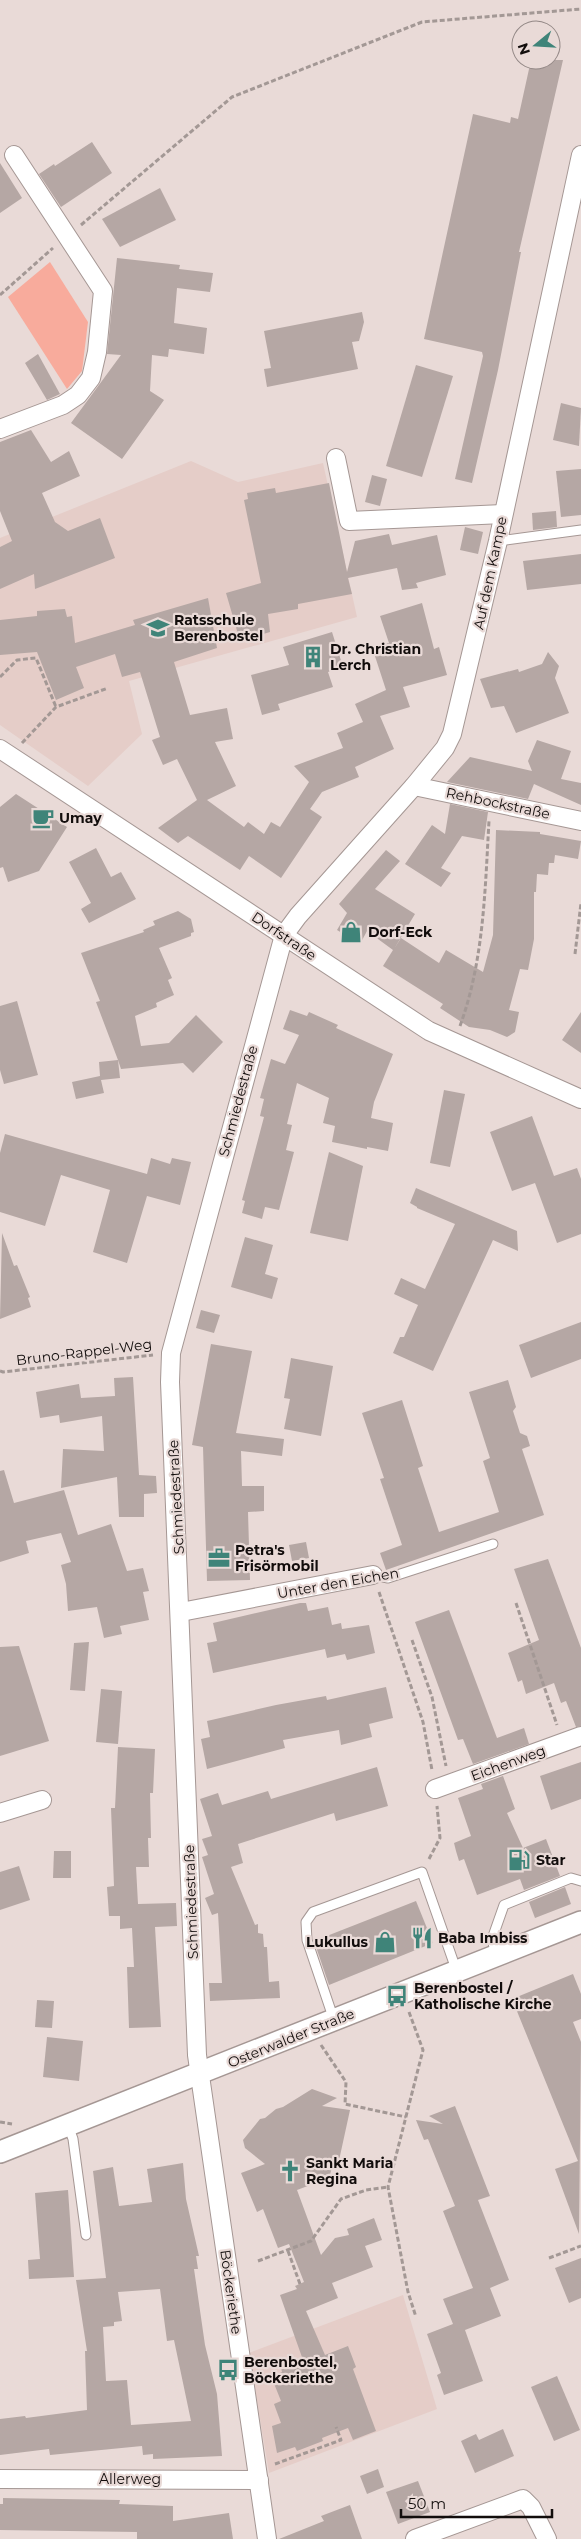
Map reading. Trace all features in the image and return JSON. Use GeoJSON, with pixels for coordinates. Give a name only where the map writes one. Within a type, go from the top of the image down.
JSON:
{"type":"FeatureCollection","features":[{"type":"Feature","properties":{"kind":"street"},"geometry":{"type":"LineString","coordinates":[[0,429],[63,405],[78,395],[91,378],[97,352],[102,291],[14,155]]}},
{"type":"Feature","properties":{"kind":"street","name":"Auf dem Kampe"},"geometry":{"type":"LineString","coordinates":[[284,935],[298,916],[414,786],[445,748],[452,734],[498,541],[581,155]]}},
{"type":"Feature","properties":{"kind":"street"},"geometry":{"type":"LineString","coordinates":[[336,458],[349,521],[503,514]]}},
{"type":"Feature","properties":{"kind":"street","name":"Dorfstraße"},"geometry":{"type":"LineString","coordinates":[[5,752],[284,935],[330,968],[429,1031],[581,1099]]}},
{"type":"Feature","properties":{"kind":"street","name":"Rehbockstraße"},"geometry":{"type":"LineString","coordinates":[[414,786],[581,821]]}},
{"type":"Feature","properties":{"kind":"street","name":"Schmiedestraße"},"geometry":{"type":"LineString","coordinates":[[200,2074],[197,2055],[171,1353],[284,935]]}},
{"type":"Feature","properties":{"kind":"street","name":"Unter den Eichen"},"geometry":{"type":"LineString","coordinates":[[181,1612],[373,1575]]}},
{"type":"Feature","properties":{"kind":"street","name":"Eichenweg"},"geometry":{"type":"LineString","coordinates":[[435,1790],[581,1736]]}},
{"type":"Feature","properties":{"kind":"street"},"geometry":{"type":"LineString","coordinates":[[0,1813],[42,1800]]}},
{"type":"Feature","properties":{"kind":"street","name":"Osterwalder Straße"},"geometry":{"type":"LineString","coordinates":[[0,2152],[581,1922]]}},
{"type":"Feature","properties":{"kind":"street","name":"Böckeriethe"},"geometry":{"type":"LineString","coordinates":[[200,2074],[267,2539]]}},
{"type":"Feature","properties":{"kind":"street","name":"Allerweg"},"geometry":{"type":"LineString","coordinates":[[0,2478],[259,2475]]}},
{"type":"Feature","properties":{"kind":"street"},"geometry":{"type":"LineString","coordinates":[[416,2539],[524,2498],[531,2507],[547,2539]]}},
{"type":"Feature","properties":{"kind":"lane"},"geometry":{"type":"LineString","coordinates":[[498,541],[581,530]]}},
{"type":"Feature","properties":{"kind":"lane","name":"Unter den Eichen"},"geometry":{"type":"LineString","coordinates":[[373,1575],[388,1578],[493,1544]]}},
{"type":"Feature","properties":{"kind":"lane"},"geometry":{"type":"LineString","coordinates":[[334,2021],[307,1940],[306,1922],[313,1912],[422,1872],[458,1972]]}},
{"type":"Feature","properties":{"kind":"lane"},"geometry":{"type":"LineString","coordinates":[[496,1956],[492,1939],[504,1906],[571,1878],[581,1881]]}},
{"type":"Feature","properties":{"kind":"lane"},"geometry":{"type":"LineString","coordinates":[[68,2125],[73,2139],[86,2235]]}},
{"type":"Feature","properties":{"kind":"path"},"geometry":{"type":"LineString","coordinates":[[0,294],[232,97],[422,22],[581,9]]}},
{"type":"Feature","properties":{"kind":"path"},"geometry":{"type":"LineString","coordinates":[[0,677],[17,660],[36,658],[56,707]]}},
{"type":"Feature","properties":{"kind":"path"},"geometry":{"type":"LineString","coordinates":[[5,752],[56,707],[108,688]]}},
{"type":"Feature","properties":{"kind":"path"},"geometry":{"type":"LineString","coordinates":[[455,1042],[468,1006],[479,953],[483,920],[490,802]]}},
{"type":"Feature","properties":{"kind":"path"},"geometry":{"type":"LineString","coordinates":[[575,954],[581,903]]}},
{"type":"Feature","properties":{"kind":"path","name":"Bruno-Rappel-Weg"},"geometry":{"type":"LineString","coordinates":[[0,1370],[3,1372],[171,1353]]}},
{"type":"Feature","properties":{"kind":"path"},"geometry":{"type":"LineString","coordinates":[[373,1575],[423,1722],[435,1790],[440,1838],[422,1872]]}},
{"type":"Feature","properties":{"kind":"path"},"geometry":{"type":"LineString","coordinates":[[516,1603],[564,1742]]}},
{"type":"Feature","properties":{"kind":"path"},"geometry":{"type":"LineString","coordinates":[[412,1640],[432,1697],[446,1767],[452,1783]]}},
{"type":"Feature","properties":{"kind":"path"},"geometry":{"type":"LineString","coordinates":[[407,2007],[423,2050],[388,2187],[408,2292],[416,2317]]}},
{"type":"Feature","properties":{"kind":"path"},"geometry":{"type":"LineString","coordinates":[[319,2043],[346,2082],[345,2104],[406,2118]]}},
{"type":"Feature","properties":{"kind":"path"},"geometry":{"type":"LineString","coordinates":[[258,2262],[311,2241],[341,2198],[366,2190],[388,2187]]}},
{"type":"Feature","properties":{"kind":"path"},"geometry":{"type":"LineString","coordinates":[[549,2258],[581,2246]]}},
{"type":"Feature","properties":{"kind":"path"},"geometry":{"type":"LineString","coordinates":[[288,2250],[300,2284]]}},
{"type":"Feature","properties":{"kind":"path"},"geometry":{"type":"LineString","coordinates":[[259,2475],[341,2440],[336,2427]]}},
{"type":"Feature","properties":{"kind":"shaded area"},"geometry":{"type":"Polygon","coordinates":[[[50,262],[88,322],[82,371],[67,389],[8,297],[50,262]]]}},
{"type":"Feature","properties":{"kind":"shaded area","name":"Ratsschule Berenbostel"},"geometry":{"type":"Polygon","coordinates":[[[191,461],[238,482],[323,463],[357,617],[129,681],[142,734],[88,786],[0,725],[0,538],[191,461]]]}},
{"type":"Feature","properties":{"kind":"shaded area"},"geometry":{"type":"Polygon","coordinates":[[[403,2295],[437,2409],[269,2473],[249,2353],[403,2295]]]}},
{"type":"Feature","properties":{"kind":"building"},"geometry":{"type":"Polygon","coordinates":[[[529,70],[561,70],[519,252],[521,252],[498,370],[472,483],[455,479],[483,356],[482,352],[424,339],[473,114],[510,123],[511,117],[518,119],[529,70]]]}},
{"type":"Feature","properties":{"kind":"building"},"geometry":{"type":"Polygon","coordinates":[[[92,142],[112,173],[61,207],[39,174],[92,142]]]}},
{"type":"Feature","properties":{"kind":"building"},"geometry":{"type":"Polygon","coordinates":[[[0,163],[22,198],[0,213],[0,163]]]}},
{"type":"Feature","properties":{"kind":"building"},"geometry":{"type":"Polygon","coordinates":[[[160,188],[176,220],[120,247],[102,219],[160,188]]]}},
{"type":"Feature","properties":{"kind":"building"},"geometry":{"type":"Polygon","coordinates":[[[117,258],[180,265],[179,269],[213,273],[210,292],[177,288],[174,323],[207,328],[204,354],[169,349],[168,357],[152,355],[150,391],[164,400],[122,459],[71,423],[121,355],[107,354],[117,258]]]}},
{"type":"Feature","properties":{"kind":"building"},"geometry":{"type":"Polygon","coordinates":[[[362,312],[364,322],[359,341],[352,342],[358,369],[267,387],[264,369],[271,368],[264,331],[362,312]]]}},
{"type":"Feature","properties":{"kind":"building"},"geometry":{"type":"Polygon","coordinates":[[[38,354],[60,394],[47,400],[25,363],[38,354]]]}},
{"type":"Feature","properties":{"kind":"building"},"geometry":{"type":"Polygon","coordinates":[[[416,365],[453,376],[422,477],[386,466],[416,365]]]}},
{"type":"Feature","properties":{"kind":"building"},"geometry":{"type":"Polygon","coordinates":[[[561,403],[581,408],[579,446],[553,440],[561,403]]]}},
{"type":"Feature","properties":{"kind":"building"},"geometry":{"type":"Polygon","coordinates":[[[31,430],[51,462],[69,451],[80,476],[42,493],[55,522],[68,531],[100,518],[115,558],[35,589],[34,574],[0,589],[0,547],[12,541],[0,511],[0,442],[31,430]]]}},
{"type":"Feature","properties":{"kind":"building"},"geometry":{"type":"Polygon","coordinates":[[[581,469],[581,515],[561,517],[556,471],[581,469]]]}},
{"type":"Feature","properties":{"kind":"building"},"geometry":{"type":"Polygon","coordinates":[[[372,475],[387,479],[380,506],[365,502],[372,475]]]}},
{"type":"Feature","properties":{"kind":"building"},"geometry":{"type":"Polygon","coordinates":[[[329,483],[347,572],[355,541],[389,534],[392,545],[437,535],[446,575],[416,583],[418,588],[402,590],[397,568],[348,578],[352,594],[298,604],[298,609],[268,614],[270,632],[240,641],[226,593],[261,583],[244,500],[248,499],[247,493],[275,488],[276,493],[329,483]]]}},
{"type":"Feature","properties":{"kind":"building"},"geometry":{"type":"Polygon","coordinates":[[[556,511],[557,527],[533,530],[532,513],[556,511]]]}},
{"type":"Feature","properties":{"kind":"building"},"geometry":{"type":"Polygon","coordinates":[[[465,527],[483,532],[478,554],[460,550],[465,527]]]}},
{"type":"Feature","properties":{"kind":"building"},"geometry":{"type":"Polygon","coordinates":[[[581,554],[581,584],[527,590],[523,561],[581,554]]]}},
{"type":"Feature","properties":{"kind":"building"},"geometry":{"type":"Polygon","coordinates":[[[208,598],[217,648],[174,662],[190,715],[227,708],[233,739],[215,742],[236,786],[207,800],[244,827],[248,822],[264,834],[271,822],[280,827],[309,782],[294,766],[343,748],[337,733],[363,722],[355,704],[386,690],[372,647],[389,643],[380,616],[422,603],[434,649],[439,647],[447,675],[403,687],[410,707],[380,716],[394,749],[355,767],[359,777],[322,792],[310,809],[322,817],[281,878],[249,856],[240,870],[188,836],[178,843],[158,828],[197,800],[177,759],[163,765],[152,740],[160,737],[140,672],[122,677],[115,654],[76,667],[84,688],[56,700],[37,652],[0,655],[0,620],[37,616],[37,611],[65,609],[67,617],[72,616],[75,643],[135,625],[133,620],[208,598]]]}},
{"type":"Feature","properties":{"kind":"building","name":"Dr. Christian Lerch"},"geometry":{"type":"Polygon","coordinates":[[[332,632],[343,667],[328,672],[333,687],[278,704],[280,710],[262,715],[251,675],[289,665],[283,647],[332,632]]]}},
{"type":"Feature","properties":{"kind":"building"},"geometry":{"type":"Polygon","coordinates":[[[548,652],[559,666],[555,678],[569,713],[516,733],[504,706],[491,708],[480,679],[518,669],[519,672],[542,664],[548,652]]]}},
{"type":"Feature","properties":{"kind":"building"},"geometry":{"type":"Polygon","coordinates":[[[537,740],[571,751],[561,779],[581,783],[581,805],[534,784],[528,799],[447,782],[470,757],[532,771],[528,761],[537,740]]]}},
{"type":"Feature","properties":{"kind":"building"},"geometry":{"type":"Polygon","coordinates":[[[16,794],[67,827],[39,871],[8,882],[3,867],[0,868],[0,807],[16,794]]]}},
{"type":"Feature","properties":{"kind":"building"},"geometry":{"type":"Polygon","coordinates":[[[450,804],[488,812],[484,840],[462,836],[441,868],[451,873],[441,887],[405,864],[432,825],[445,834],[450,804]]]}},
{"type":"Feature","properties":{"kind":"building"},"geometry":{"type":"Polygon","coordinates":[[[496,830],[540,832],[540,834],[581,841],[578,859],[555,855],[554,863],[549,863],[548,875],[537,874],[536,892],[534,892],[534,939],[528,970],[520,969],[509,1010],[519,1012],[515,1032],[507,1037],[490,1030],[469,1027],[440,1008],[443,1004],[383,966],[393,950],[367,931],[360,944],[337,930],[347,913],[339,904],[386,850],[400,861],[375,889],[415,914],[394,949],[401,938],[439,963],[446,950],[483,972],[493,935],[496,830]]]}},
{"type":"Feature","properties":{"kind":"building"},"geometry":{"type":"Polygon","coordinates":[[[96,848],[111,877],[121,872],[136,899],[89,923],[81,909],[91,903],[69,862],[96,848]]]}},
{"type":"Feature","properties":{"kind":"building"},"geometry":{"type":"Polygon","coordinates":[[[178,911],[191,919],[194,932],[191,933],[191,936],[159,948],[172,978],[168,980],[174,995],[156,1003],[157,1007],[135,1016],[141,1046],[169,1043],[196,1015],[223,1042],[193,1073],[183,1063],[121,1069],[96,1002],[100,1001],[81,953],[144,932],[143,930],[155,925],[153,921],[178,911]]]}},
{"type":"Feature","properties":{"kind":"building"},"geometry":{"type":"Polygon","coordinates":[[[17,1001],[38,1075],[4,1084],[0,1070],[0,1006],[17,1001]]]}},
{"type":"Feature","properties":{"kind":"building"},"geometry":{"type":"Polygon","coordinates":[[[290,1010],[307,1016],[309,1012],[338,1025],[336,1028],[393,1054],[374,1102],[371,1118],[393,1123],[388,1151],[332,1142],[335,1126],[323,1123],[329,1098],[297,1083],[287,1124],[292,1125],[286,1150],[294,1152],[279,1210],[265,1207],[262,1219],[242,1213],[245,1201],[242,1200],[264,1117],[260,1116],[264,1099],[260,1098],[271,1059],[285,1064],[299,1035],[283,1029],[290,1010]]]}},
{"type":"Feature","properties":{"kind":"building"},"geometry":{"type":"Polygon","coordinates":[[[581,1012],[581,1053],[562,1040],[581,1012]]]}},
{"type":"Feature","properties":{"kind":"building"},"geometry":{"type":"Polygon","coordinates":[[[118,1060],[120,1078],[101,1080],[104,1093],[76,1099],[72,1082],[100,1076],[99,1062],[118,1060]]]}},
{"type":"Feature","properties":{"kind":"building"},"geometry":{"type":"Polygon","coordinates":[[[444,1090],[465,1094],[450,1167],[430,1163],[444,1090]]]}},
{"type":"Feature","properties":{"kind":"building"},"geometry":{"type":"Polygon","coordinates":[[[532,1116],[554,1176],[577,1168],[581,1179],[581,1234],[557,1243],[535,1183],[512,1191],[490,1132],[532,1116]]]}},
{"type":"Feature","properties":{"kind":"building"},"geometry":{"type":"Polygon","coordinates":[[[5,1134],[147,1174],[151,1158],[170,1164],[172,1158],[191,1162],[180,1205],[147,1196],[127,1263],[93,1252],[110,1190],[61,1175],[45,1226],[0,1212],[0,1153],[5,1134]]]}},
{"type":"Feature","properties":{"kind":"building"},"geometry":{"type":"Polygon","coordinates":[[[329,1152],[363,1166],[348,1241],[310,1233],[329,1152]]]}},
{"type":"Feature","properties":{"kind":"building"},"geometry":{"type":"Polygon","coordinates":[[[416,1188],[517,1231],[518,1251],[493,1240],[433,1371],[393,1353],[400,1337],[404,1337],[418,1305],[394,1294],[401,1278],[425,1289],[455,1224],[417,1208],[410,1203],[416,1188]]]}},
{"type":"Feature","properties":{"kind":"building"},"geometry":{"type":"Polygon","coordinates":[[[2,1233],[14,1266],[17,1265],[30,1297],[28,1298],[31,1307],[0,1319],[2,1233]]]}},
{"type":"Feature","properties":{"kind":"building"},"geometry":{"type":"Polygon","coordinates":[[[245,1237],[273,1245],[265,1274],[278,1278],[272,1299],[231,1287],[245,1237]]]}},
{"type":"Feature","properties":{"kind":"building"},"geometry":{"type":"Polygon","coordinates":[[[201,1310],[220,1315],[214,1333],[196,1328],[201,1310]]]}},
{"type":"Feature","properties":{"kind":"building"},"geometry":{"type":"Polygon","coordinates":[[[581,1322],[581,1359],[531,1378],[519,1345],[581,1322]]]}},
{"type":"Feature","properties":{"kind":"building"},"geometry":{"type":"Polygon","coordinates":[[[211,1344],[252,1351],[236,1433],[284,1439],[282,1456],[241,1451],[242,1486],[264,1486],[264,1511],[248,1512],[250,1580],[207,1581],[203,1447],[192,1445],[211,1344]]]}},
{"type":"Feature","properties":{"kind":"building"},"geometry":{"type":"Polygon","coordinates":[[[291,1358],[333,1366],[321,1436],[284,1429],[290,1399],[284,1398],[291,1358]]]}},
{"type":"Feature","properties":{"kind":"building"},"geometry":{"type":"Polygon","coordinates":[[[133,1377],[139,1475],[156,1476],[157,1493],[144,1494],[144,1517],[119,1517],[117,1477],[61,1488],[63,1449],[104,1451],[102,1416],[60,1423],[59,1415],[40,1418],[36,1392],[79,1384],[81,1398],[115,1396],[114,1378],[133,1377]]]}},
{"type":"Feature","properties":{"kind":"building"},"geometry":{"type":"Polygon","coordinates":[[[508,1380],[516,1407],[513,1411],[520,1433],[527,1436],[530,1446],[522,1449],[544,1515],[386,1570],[380,1553],[402,1545],[380,1479],[384,1478],[362,1413],[402,1400],[423,1466],[418,1468],[439,1532],[499,1512],[483,1461],[490,1458],[469,1392],[508,1380]]]}},
{"type":"Feature","properties":{"kind":"building"},"geometry":{"type":"Polygon","coordinates":[[[4,1470],[14,1503],[64,1490],[78,1535],[111,1524],[127,1571],[143,1568],[149,1591],[143,1592],[149,1620],[120,1626],[122,1634],[104,1638],[97,1607],[68,1611],[66,1584],[61,1565],[71,1562],[61,1533],[26,1541],[29,1553],[0,1562],[0,1471],[4,1470]]]}},
{"type":"Feature","properties":{"kind":"building"},"geometry":{"type":"Polygon","coordinates":[[[306,1542],[309,1558],[292,1561],[289,1545],[306,1542]]]}},
{"type":"Feature","properties":{"kind":"building"},"geometry":{"type":"Polygon","coordinates":[[[548,1559],[581,1648],[581,1726],[576,1727],[566,1701],[561,1703],[554,1683],[526,1694],[522,1680],[518,1682],[508,1653],[539,1640],[514,1569],[548,1559]]]}},
{"type":"Feature","properties":{"kind":"building"},"geometry":{"type":"Polygon","coordinates":[[[306,1603],[308,1611],[328,1607],[332,1625],[341,1623],[342,1629],[369,1625],[375,1653],[347,1660],[345,1654],[327,1658],[325,1649],[213,1673],[207,1643],[217,1641],[213,1623],[306,1603]]]}},
{"type":"Feature","properties":{"kind":"building"},"geometry":{"type":"Polygon","coordinates":[[[449,1610],[497,1738],[524,1728],[529,1744],[473,1764],[463,1739],[458,1740],[415,1622],[449,1610]]]}},
{"type":"Feature","properties":{"kind":"building"},"geometry":{"type":"Polygon","coordinates":[[[89,1642],[85,1691],[70,1690],[74,1643],[89,1642]]]}},
{"type":"Feature","properties":{"kind":"building"},"geometry":{"type":"Polygon","coordinates":[[[19,1646],[49,1741],[0,1756],[0,1647],[19,1646]]]}},
{"type":"Feature","properties":{"kind":"building"},"geometry":{"type":"Polygon","coordinates":[[[386,1687],[393,1718],[369,1724],[372,1737],[341,1745],[339,1730],[283,1740],[285,1748],[207,1769],[201,1739],[210,1737],[207,1721],[276,1705],[326,1696],[327,1700],[386,1687]]]}},
{"type":"Feature","properties":{"kind":"building"},"geometry":{"type":"Polygon","coordinates":[[[101,1689],[122,1691],[118,1744],[96,1742],[101,1689]]]}},
{"type":"Feature","properties":{"kind":"building"},"geometry":{"type":"Polygon","coordinates":[[[118,1747],[155,1749],[153,1793],[150,1793],[151,1838],[148,1838],[149,1867],[136,1867],[138,1904],[176,1903],[177,1926],[155,1927],[161,2027],[129,2028],[127,1967],[134,1967],[132,1928],[120,1929],[120,1916],[109,1916],[107,1887],[114,1886],[111,1808],[115,1808],[118,1747]]]}},
{"type":"Feature","properties":{"kind":"building"},"geometry":{"type":"Polygon","coordinates":[[[581,1762],[581,1799],[551,1810],[540,1776],[581,1762]]]}},
{"type":"Feature","properties":{"kind":"building"},"geometry":{"type":"Polygon","coordinates":[[[377,1767],[388,1806],[336,1821],[334,1813],[238,1844],[243,1863],[231,1867],[255,1925],[258,1924],[258,1933],[263,1934],[264,1947],[267,1947],[269,1982],[279,1981],[280,1998],[210,2001],[209,1983],[222,1983],[218,1913],[212,1915],[205,1898],[214,1894],[202,1857],[208,1855],[202,1839],[212,1836],[200,1799],[218,1793],[222,1805],[268,1791],[271,1799],[377,1767]]]}},
{"type":"Feature","properties":{"kind":"building"},"geometry":{"type":"Polygon","coordinates":[[[503,1776],[515,1809],[507,1813],[523,1848],[546,1839],[560,1876],[524,1890],[520,1879],[477,1895],[464,1859],[459,1861],[454,1843],[471,1836],[458,1798],[483,1789],[481,1784],[503,1776]]]}},
{"type":"Feature","properties":{"kind":"building"},"geometry":{"type":"Polygon","coordinates":[[[54,1851],[71,1851],[71,1878],[53,1878],[54,1851]]]}},
{"type":"Feature","properties":{"kind":"building"},"geometry":{"type":"Polygon","coordinates":[[[19,1866],[30,1900],[0,1910],[0,1872],[19,1866]]]}},
{"type":"Feature","properties":{"kind":"building"},"geometry":{"type":"Polygon","coordinates":[[[565,1887],[571,1904],[535,1918],[529,1902],[565,1887]]]}},
{"type":"Feature","properties":{"kind":"building"},"geometry":{"type":"Polygon","coordinates":[[[416,1901],[433,1943],[329,1985],[314,1941],[416,1901]]]}},
{"type":"Feature","properties":{"kind":"building"},"geometry":{"type":"Polygon","coordinates":[[[573,1974],[581,1994],[581,2019],[573,2022],[581,2042],[579,2234],[555,2169],[578,2161],[512,1999],[573,1974]]]}},
{"type":"Feature","properties":{"kind":"building"},"geometry":{"type":"Polygon","coordinates":[[[37,2000],[54,2001],[52,2028],[35,2027],[37,2000]]]}},
{"type":"Feature","properties":{"kind":"building"},"geometry":{"type":"Polygon","coordinates":[[[47,2037],[83,2041],[79,2081],[43,2077],[47,2037]]]}},
{"type":"Feature","properties":{"kind":"building"},"geometry":{"type":"Polygon","coordinates":[[[312,2089],[337,2098],[322,2106],[350,2110],[338,2165],[333,2164],[329,2178],[297,2190],[321,2255],[335,2238],[349,2235],[347,2229],[374,2218],[382,2240],[365,2246],[373,2267],[332,2283],[338,2298],[306,2311],[325,2355],[348,2346],[356,2367],[353,2369],[376,2431],[353,2440],[348,2428],[322,2438],[323,2441],[297,2451],[295,2447],[277,2453],[272,2426],[281,2423],[274,2404],[281,2401],[271,2376],[282,2372],[281,2368],[303,2360],[280,2295],[297,2289],[295,2286],[304,2282],[289,2244],[278,2248],[263,2209],[257,2212],[241,2173],[265,2164],[245,2148],[243,2140],[260,2119],[265,2118],[276,2109],[283,2107],[312,2089]]]}},
{"type":"Feature","properties":{"kind":"building"},"geometry":{"type":"Polygon","coordinates":[[[455,2106],[490,2196],[478,2200],[509,2280],[490,2288],[501,2316],[465,2330],[483,2381],[444,2395],[437,2375],[441,2373],[427,2334],[453,2324],[443,2299],[473,2288],[443,2211],[455,2206],[428,2139],[424,2140],[416,2120],[443,2124],[429,2116],[455,2106]]]}},
{"type":"Feature","properties":{"kind":"building"},"geometry":{"type":"Polygon","coordinates":[[[183,2163],[186,2199],[199,2256],[196,2256],[198,2269],[194,2269],[205,2345],[217,2394],[222,2456],[153,2459],[153,2454],[143,2455],[142,2446],[50,2455],[49,2449],[0,2455],[0,2419],[25,2416],[26,2418],[87,2410],[85,2351],[87,2351],[76,2280],[106,2278],[93,2171],[113,2167],[119,2206],[152,2202],[147,2169],[183,2163]],[[160,2289],[118,2292],[122,2321],[114,2322],[114,2326],[103,2327],[106,2381],[127,2380],[131,2425],[191,2421],[174,2340],[167,2341],[160,2289]]]}},
{"type":"Feature","properties":{"kind":"building"},"geometry":{"type":"Polygon","coordinates":[[[68,2190],[74,2277],[29,2279],[28,2260],[40,2259],[35,2193],[68,2190]]]}},
{"type":"Feature","properties":{"kind":"building"},"geometry":{"type":"Polygon","coordinates":[[[581,2258],[581,2298],[569,2303],[555,2268],[581,2258]]]}},
{"type":"Feature","properties":{"kind":"building"},"geometry":{"type":"Polygon","coordinates":[[[557,2376],[580,2430],[554,2441],[531,2387],[557,2376]]]}},
{"type":"Feature","properties":{"kind":"building"},"geometry":{"type":"Polygon","coordinates":[[[503,2429],[514,2456],[475,2473],[461,2441],[476,2434],[479,2440],[503,2429]]]}},
{"type":"Feature","properties":{"kind":"building"},"geometry":{"type":"Polygon","coordinates":[[[378,2469],[384,2487],[367,2494],[360,2476],[378,2469]]]}},
{"type":"Feature","properties":{"kind":"building"},"geometry":{"type":"Polygon","coordinates":[[[418,2481],[430,2512],[398,2524],[386,2492],[418,2481]]]}},
{"type":"Feature","properties":{"kind":"building"},"geometry":{"type":"Polygon","coordinates":[[[3,2498],[120,2500],[119,2504],[173,2506],[173,2521],[229,2513],[233,2539],[137,2539],[137,2532],[0,2530],[0,2504],[3,2504],[3,2498]]]}},
{"type":"Feature","properties":{"kind":"building"},"geometry":{"type":"Polygon","coordinates":[[[350,2505],[362,2539],[279,2539],[324,2521],[321,2516],[350,2505]]]}},
{"type":"Feature","properties":{"kind":"place","name":"Ratsschule Berenbostel"},"geometry":{"type":"Point","coordinates":[158,628]}},
{"type":"Feature","properties":{"kind":"place","name":"Dr. Christian Lerch"},"geometry":{"type":"Point","coordinates":[313,657]}},
{"type":"Feature","properties":{"kind":"place","name":"Umay"},"geometry":{"type":"Point","coordinates":[43,818]}},
{"type":"Feature","properties":{"kind":"place","name":"Dorf-Eck"},"geometry":{"type":"Point","coordinates":[351,932]}},
{"type":"Feature","properties":{"kind":"place","name":"Petra's Frisörmobil"},"geometry":{"type":"Point","coordinates":[219,1558]}},
{"type":"Feature","properties":{"kind":"place","name":"Star"},"geometry":{"type":"Point","coordinates":[519,1860]}},
{"type":"Feature","properties":{"kind":"place","name":"Baba Imbiss"},"geometry":{"type":"Point","coordinates":[422,1938]}},
{"type":"Feature","properties":{"kind":"place","name":"Lukullus"},"geometry":{"type":"Point","coordinates":[385,1942]}},
{"type":"Feature","properties":{"kind":"place","name":"Berenbostel / Katholische Kirche"},"geometry":{"type":"Point","coordinates":[397,1996]}},
{"type":"Feature","properties":{"kind":"place","name":"Sankt Maria Regina"},"geometry":{"type":"Point","coordinates":[290,2171]}},
{"type":"Feature","properties":{"kind":"place","name":"Berenbostel, Böckeriethe"},"geometry":{"type":"Point","coordinates":[228,2370]}}]}
